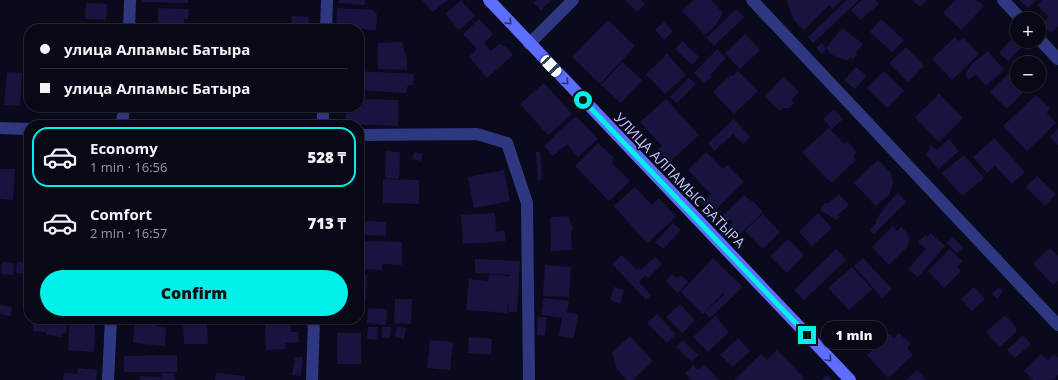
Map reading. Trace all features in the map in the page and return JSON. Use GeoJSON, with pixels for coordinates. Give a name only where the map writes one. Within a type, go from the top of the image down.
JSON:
{"type":"FeatureCollection","features":[{"type":"Feature","properties":{"kind":"street"},"geometry":{"type":"LineString","coordinates":[[129,24],[130,0]]}},
{"type":"Feature","properties":{"kind":"street"},"geometry":{"type":"LineString","coordinates":[[326,24],[327,0]]}},
{"type":"Feature","properties":{"kind":"street","name":"УЛИЦА АЛПАМЫС БАТЫРА"},"geometry":{"type":"LineString","coordinates":[[488,0],[850,380]]}},
{"type":"Feature","properties":{"kind":"street"},"geometry":{"type":"LineString","coordinates":[[529,44],[573,0]]}},
{"type":"Feature","properties":{"kind":"street"},"geometry":{"type":"LineString","coordinates":[[752,0],[1058,325]]}},
{"type":"Feature","properties":{"kind":"street"},"geometry":{"type":"LineString","coordinates":[[1003,0],[1014,12]]}},
{"type":"Feature","properties":{"kind":"street"},"geometry":{"type":"LineString","coordinates":[[1046,46],[1058,59]]}},
{"type":"Feature","properties":{"kind":"street"},"geometry":{"type":"LineString","coordinates":[[0,128],[24,129]]}},
{"type":"Feature","properties":{"kind":"street"},"geometry":{"type":"LineString","coordinates":[[364,135],[478,134],[507,143],[527,202],[529,380]]}},
{"type":"Feature","properties":{"kind":"street"},"geometry":{"type":"LineString","coordinates":[[108,380],[111,324]]}},
{"type":"Feature","properties":{"kind":"street"},"geometry":{"type":"LineString","coordinates":[[312,380],[314,324]]}},
{"type":"Feature","properties":{"kind":"building"},"geometry":{"type":"Polygon","coordinates":[[[143,0],[188,0],[188,3],[142,2],[143,0]]]}},
{"type":"Feature","properties":{"kind":"building"},"geometry":{"type":"Polygon","coordinates":[[[339,0],[365,0],[364,5],[339,3],[339,0]]]}},
{"type":"Feature","properties":{"kind":"building"},"geometry":{"type":"Polygon","coordinates":[[[422,0],[447,0],[433,12],[422,0]]]}},
{"type":"Feature","properties":{"kind":"building"},"geometry":{"type":"Polygon","coordinates":[[[461,0],[475,16],[459,30],[445,14],[461,0]]]}},
{"type":"Feature","properties":{"kind":"building"},"geometry":{"type":"Polygon","coordinates":[[[537,0],[552,0],[541,10],[534,3],[537,0]]]}},
{"type":"Feature","properties":{"kind":"building"},"geometry":{"type":"Polygon","coordinates":[[[625,0],[641,0],[645,4],[637,12],[625,0]]]}},
{"type":"Feature","properties":{"kind":"building"},"geometry":{"type":"Polygon","coordinates":[[[694,0],[711,0],[723,13],[715,26],[705,35],[682,11],[694,0]]]}},
{"type":"Feature","properties":{"kind":"building"},"geometry":{"type":"Polygon","coordinates":[[[786,0],[842,0],[833,9],[829,5],[804,30],[794,20],[786,0]]]}},
{"type":"Feature","properties":{"kind":"building"},"geometry":{"type":"Polygon","coordinates":[[[847,0],[859,0],[813,43],[808,37],[847,0]]]}},
{"type":"Feature","properties":{"kind":"building"},"geometry":{"type":"Polygon","coordinates":[[[862,0],[875,0],[879,4],[860,20],[851,10],[862,0]]]}},
{"type":"Feature","properties":{"kind":"building"},"geometry":{"type":"Polygon","coordinates":[[[912,0],[927,0],[920,7],[912,0]]]}},
{"type":"Feature","properties":{"kind":"building"},"geometry":{"type":"Polygon","coordinates":[[[955,0],[977,0],[984,6],[961,30],[943,13],[955,0]]]}},
{"type":"Feature","properties":{"kind":"building"},"geometry":{"type":"Polygon","coordinates":[[[1019,0],[1036,0],[1028,8],[1019,0]]]}},
{"type":"Feature","properties":{"kind":"building"},"geometry":{"type":"Polygon","coordinates":[[[1042,0],[1058,0],[1058,26],[1051,33],[1046,28],[1046,20],[1049,17],[1046,12],[1044,12],[1037,5],[1042,0]]]}},
{"type":"Feature","properties":{"kind":"building"},"geometry":{"type":"Polygon","coordinates":[[[86,3],[107,4],[106,20],[85,19],[86,3]]]}},
{"type":"Feature","properties":{"kind":"building"},"geometry":{"type":"Polygon","coordinates":[[[158,8],[189,9],[188,19],[184,19],[184,24],[158,24],[158,8]]]}},
{"type":"Feature","properties":{"kind":"building"},"geometry":{"type":"Polygon","coordinates":[[[337,8],[373,10],[377,15],[376,30],[364,29],[364,24],[336,24],[337,8]]]}},
{"type":"Feature","properties":{"kind":"building"},"geometry":{"type":"Polygon","coordinates":[[[736,9],[744,17],[714,46],[706,38],[736,9]]]}},
{"type":"Feature","properties":{"kind":"building"},"geometry":{"type":"Polygon","coordinates":[[[292,16],[309,17],[308,24],[291,24],[292,16]]]}},
{"type":"Feature","properties":{"kind":"building"},"geometry":{"type":"Polygon","coordinates":[[[479,19],[493,34],[484,43],[491,51],[499,44],[506,47],[513,55],[487,78],[469,57],[477,49],[463,34],[479,19]]]}},
{"type":"Feature","properties":{"kind":"building"},"geometry":{"type":"Polygon","coordinates":[[[881,19],[904,40],[892,52],[870,32],[881,19]]]}},
{"type":"Feature","properties":{"kind":"building"},"geometry":{"type":"Polygon","coordinates":[[[608,20],[635,46],[600,84],[572,57],[608,20]]]}},
{"type":"Feature","properties":{"kind":"building"},"geometry":{"type":"Polygon","coordinates":[[[664,22],[673,31],[664,40],[655,30],[664,22]]]}},
{"type":"Feature","properties":{"kind":"building"},"geometry":{"type":"Polygon","coordinates":[[[842,28],[863,44],[856,52],[857,55],[853,59],[850,57],[847,61],[830,54],[826,48],[842,28]]]}},
{"type":"Feature","properties":{"kind":"building"},"geometry":{"type":"Polygon","coordinates":[[[745,34],[760,50],[740,69],[725,53],[745,34]]]}},
{"type":"Feature","properties":{"kind":"building"},"geometry":{"type":"Polygon","coordinates":[[[955,37],[958,41],[964,38],[979,54],[952,80],[932,59],[955,37]]]}},
{"type":"Feature","properties":{"kind":"building"},"geometry":{"type":"Polygon","coordinates":[[[682,41],[699,57],[692,65],[675,49],[682,41]]]}},
{"type":"Feature","properties":{"kind":"building"},"geometry":{"type":"Polygon","coordinates":[[[1010,41],[1010,48],[1021,48],[1013,56],[1010,56],[1008,61],[999,53],[1010,41]]]}},
{"type":"Feature","properties":{"kind":"building"},"geometry":{"type":"Polygon","coordinates":[[[402,42],[407,60],[407,70],[378,69],[378,43],[402,42]]]}},
{"type":"Feature","properties":{"kind":"building"},"geometry":{"type":"Polygon","coordinates":[[[822,43],[826,48],[822,55],[816,48],[822,43]]]}},
{"type":"Feature","properties":{"kind":"building"},"geometry":{"type":"Polygon","coordinates":[[[906,47],[924,66],[908,82],[889,63],[906,47]]]}},
{"type":"Feature","properties":{"kind":"building"},"geometry":{"type":"Polygon","coordinates":[[[717,49],[726,58],[710,75],[712,77],[705,83],[694,73],[717,49]]]}},
{"type":"Feature","properties":{"kind":"building"},"geometry":{"type":"Polygon","coordinates":[[[988,51],[1004,70],[986,86],[976,74],[969,80],[965,74],[972,64],[988,51]]]}},
{"type":"Feature","properties":{"kind":"building"},"geometry":{"type":"Polygon","coordinates":[[[667,54],[686,75],[665,94],[646,74],[667,54]]]}},
{"type":"Feature","properties":{"kind":"building"},"geometry":{"type":"Polygon","coordinates":[[[622,62],[642,80],[621,103],[601,85],[622,62]]]}},
{"type":"Feature","properties":{"kind":"building"},"geometry":{"type":"Polygon","coordinates":[[[856,67],[867,76],[855,89],[844,80],[856,67]]]}},
{"type":"Feature","properties":{"kind":"building"},"geometry":{"type":"Polygon","coordinates":[[[364,71],[414,74],[413,85],[408,85],[406,93],[364,90],[364,71]]]}},
{"type":"Feature","properties":{"kind":"building"},"geometry":{"type":"Polygon","coordinates":[[[738,71],[758,91],[734,114],[713,92],[731,75],[733,76],[738,71]]]}},
{"type":"Feature","properties":{"kind":"building"},"geometry":{"type":"Polygon","coordinates":[[[884,71],[904,91],[887,108],[867,88],[884,71]]]}},
{"type":"Feature","properties":{"kind":"building"},"geometry":{"type":"Polygon","coordinates":[[[7,72],[22,73],[20,106],[4,105],[7,72]]]}},
{"type":"Feature","properties":{"kind":"building"},"geometry":{"type":"Polygon","coordinates":[[[1010,72],[1010,92],[1024,92],[1007,109],[990,92],[1010,72]]]}},
{"type":"Feature","properties":{"kind":"building"},"geometry":{"type":"Polygon","coordinates":[[[783,77],[799,92],[791,100],[794,103],[790,108],[783,108],[780,111],[765,97],[783,77]]]}},
{"type":"Feature","properties":{"kind":"building"},"geometry":{"type":"Polygon","coordinates":[[[689,78],[696,84],[677,103],[670,97],[689,78]]]}},
{"type":"Feature","properties":{"kind":"building"},"geometry":{"type":"Polygon","coordinates":[[[544,83],[572,114],[548,135],[520,104],[544,83]]]}},
{"type":"Feature","properties":{"kind":"building"},"geometry":{"type":"Polygon","coordinates":[[[939,94],[963,118],[939,142],[915,117],[939,94]]]}},
{"type":"Feature","properties":{"kind":"building"},"geometry":{"type":"Polygon","coordinates":[[[1036,95],[1050,108],[1047,113],[1056,123],[1027,151],[1003,126],[1036,95]]]}},
{"type":"Feature","properties":{"kind":"building"},"geometry":{"type":"Polygon","coordinates":[[[364,99],[398,100],[398,126],[364,125],[364,120],[346,120],[346,112],[364,112],[364,99]]]}},
{"type":"Feature","properties":{"kind":"building"},"geometry":{"type":"Polygon","coordinates":[[[666,99],[699,135],[664,167],[653,154],[662,146],[640,122],[666,99]]]}},
{"type":"Feature","properties":{"kind":"building"},"geometry":{"type":"Polygon","coordinates":[[[834,109],[843,119],[832,129],[823,119],[834,109]]]}},
{"type":"Feature","properties":{"kind":"building"},"geometry":{"type":"Polygon","coordinates":[[[576,116],[598,139],[578,157],[567,144],[553,156],[544,146],[576,116]]]}},
{"type":"Feature","properties":{"kind":"building"},"geometry":{"type":"Polygon","coordinates":[[[734,119],[750,137],[743,144],[733,134],[714,151],[708,143],[734,119]]]}},
{"type":"Feature","properties":{"kind":"building"},"geometry":{"type":"Polygon","coordinates":[[[829,128],[844,144],[847,141],[857,152],[853,156],[856,160],[831,183],[802,152],[829,128]]]}},
{"type":"Feature","properties":{"kind":"building"},"geometry":{"type":"Polygon","coordinates":[[[1058,129],[1058,145],[1050,137],[1058,129]]]}},
{"type":"Feature","properties":{"kind":"building"},"geometry":{"type":"Polygon","coordinates":[[[994,138],[1025,172],[1012,184],[995,166],[987,173],[973,157],[994,138]]]}},
{"type":"Feature","properties":{"kind":"building"},"geometry":{"type":"Polygon","coordinates":[[[949,139],[959,151],[938,169],[926,155],[931,146],[937,150],[949,139]]]}},
{"type":"Feature","properties":{"kind":"building"},"geometry":{"type":"Polygon","coordinates":[[[598,143],[614,158],[612,163],[630,181],[609,201],[575,166],[598,143]]]}},
{"type":"Feature","properties":{"kind":"building"},"geometry":{"type":"Polygon","coordinates":[[[386,151],[400,152],[399,179],[385,178],[386,151]]]}},
{"type":"Feature","properties":{"kind":"building"},"geometry":{"type":"Polygon","coordinates":[[[414,152],[423,154],[421,161],[412,159],[414,152]]]}},
{"type":"Feature","properties":{"kind":"building"},"geometry":{"type":"Polygon","coordinates":[[[536,152],[540,152],[542,179],[538,181],[536,152]]]}},
{"type":"Feature","properties":{"kind":"building"},"geometry":{"type":"Polygon","coordinates":[[[706,152],[723,169],[727,165],[744,182],[712,213],[702,203],[711,194],[688,170],[706,152]]]}},
{"type":"Feature","properties":{"kind":"building"},"geometry":{"type":"Polygon","coordinates":[[[964,155],[984,178],[962,196],[942,173],[964,155]]]}},
{"type":"Feature","properties":{"kind":"building"},"geometry":{"type":"Polygon","coordinates":[[[878,160],[891,173],[893,184],[889,195],[876,206],[854,183],[878,160]]]}},
{"type":"Feature","properties":{"kind":"building"},"geometry":{"type":"Polygon","coordinates":[[[0,169],[15,169],[13,200],[0,199],[0,169]]]}},
{"type":"Feature","properties":{"kind":"building"},"geometry":{"type":"Polygon","coordinates":[[[504,170],[510,201],[474,208],[468,177],[504,170]]]}},
{"type":"Feature","properties":{"kind":"building"},"geometry":{"type":"Polygon","coordinates":[[[1037,176],[1056,194],[1045,206],[1026,187],[1037,176]]]}},
{"type":"Feature","properties":{"kind":"building"},"geometry":{"type":"Polygon","coordinates":[[[383,179],[419,180],[419,204],[383,203],[383,179]]]}},
{"type":"Feature","properties":{"kind":"building"},"geometry":{"type":"Polygon","coordinates":[[[635,187],[652,205],[659,198],[676,217],[647,243],[614,206],[635,187]]]}},
{"type":"Feature","properties":{"kind":"building"},"geometry":{"type":"Polygon","coordinates":[[[898,193],[906,202],[874,234],[870,230],[876,223],[876,219],[898,193]]]}},
{"type":"Feature","properties":{"kind":"building"},"geometry":{"type":"Polygon","coordinates":[[[839,194],[849,205],[838,215],[840,217],[837,220],[820,210],[825,203],[829,203],[839,194]]]}},
{"type":"Feature","properties":{"kind":"building"},"geometry":{"type":"Polygon","coordinates":[[[744,195],[753,201],[763,212],[736,238],[727,228],[733,223],[730,219],[725,224],[720,218],[744,195]]]}},
{"type":"Feature","properties":{"kind":"building"},"geometry":{"type":"Polygon","coordinates":[[[495,213],[496,232],[505,231],[506,241],[463,244],[461,215],[495,213]]]}},
{"type":"Feature","properties":{"kind":"building"},"geometry":{"type":"Polygon","coordinates":[[[818,213],[832,228],[812,246],[799,232],[818,213]]]}},
{"type":"Feature","properties":{"kind":"building"},"geometry":{"type":"Polygon","coordinates":[[[763,214],[780,232],[763,249],[745,231],[763,214]]]}},
{"type":"Feature","properties":{"kind":"building"},"geometry":{"type":"Polygon","coordinates":[[[568,216],[573,227],[571,233],[572,250],[551,251],[550,217],[568,216]]]}},
{"type":"Feature","properties":{"kind":"building"},"geometry":{"type":"Polygon","coordinates":[[[364,221],[386,222],[386,236],[364,235],[364,221]]]}},
{"type":"Feature","properties":{"kind":"building"},"geometry":{"type":"Polygon","coordinates":[[[673,223],[681,230],[663,249],[655,242],[673,223]]]}},
{"type":"Feature","properties":{"kind":"building"},"geometry":{"type":"Polygon","coordinates":[[[893,226],[897,231],[901,227],[910,239],[908,246],[889,265],[872,247],[893,226]]]}},
{"type":"Feature","properties":{"kind":"building"},"geometry":{"type":"Polygon","coordinates":[[[930,233],[945,246],[918,277],[908,269],[926,249],[918,242],[925,235],[927,237],[930,233]]]}},
{"type":"Feature","properties":{"kind":"building"},"geometry":{"type":"Polygon","coordinates":[[[953,237],[963,248],[957,253],[947,243],[953,237]]]}},
{"type":"Feature","properties":{"kind":"building"},"geometry":{"type":"Polygon","coordinates":[[[788,239],[804,255],[787,273],[770,256],[788,239]]]}},
{"type":"Feature","properties":{"kind":"building"},"geometry":{"type":"Polygon","coordinates":[[[364,241],[402,242],[402,265],[382,264],[382,270],[364,269],[364,241]]]}},
{"type":"Feature","properties":{"kind":"building"},"geometry":{"type":"Polygon","coordinates":[[[1050,248],[1058,256],[1058,281],[1053,285],[1033,264],[1050,248]]]}},
{"type":"Feature","properties":{"kind":"building"},"geometry":{"type":"Polygon","coordinates":[[[836,249],[846,260],[804,300],[794,290],[836,249]]]}},
{"type":"Feature","properties":{"kind":"building"},"geometry":{"type":"Polygon","coordinates":[[[950,249],[962,261],[957,267],[961,271],[944,288],[928,271],[950,249]]]}},
{"type":"Feature","properties":{"kind":"building"},"geometry":{"type":"Polygon","coordinates":[[[622,255],[637,270],[639,268],[641,270],[655,257],[662,264],[648,278],[645,275],[639,282],[651,295],[646,300],[612,264],[622,255]]]}},
{"type":"Feature","properties":{"kind":"building"},"geometry":{"type":"Polygon","coordinates":[[[713,258],[743,287],[710,318],[705,312],[725,294],[722,294],[703,314],[681,292],[713,258]]]}},
{"type":"Feature","properties":{"kind":"building"},"geometry":{"type":"Polygon","coordinates":[[[863,258],[892,289],[882,298],[854,266],[863,258]]]}},
{"type":"Feature","properties":{"kind":"building"},"geometry":{"type":"Polygon","coordinates":[[[475,259],[520,261],[517,312],[508,312],[509,293],[507,313],[466,310],[469,279],[488,281],[489,274],[510,276],[510,275],[475,273],[475,259]]]}},
{"type":"Feature","properties":{"kind":"building"},"geometry":{"type":"Polygon","coordinates":[[[2,262],[14,263],[13,275],[1,274],[2,262]]]}},
{"type":"Feature","properties":{"kind":"building"},"geometry":{"type":"Polygon","coordinates":[[[17,262],[24,263],[24,274],[16,273],[17,262]]]}},
{"type":"Feature","properties":{"kind":"building"},"geometry":{"type":"Polygon","coordinates":[[[545,265],[571,267],[569,297],[543,296],[545,265]]]}},
{"type":"Feature","properties":{"kind":"building"},"geometry":{"type":"Polygon","coordinates":[[[852,267],[872,289],[849,310],[828,288],[852,267]]]}},
{"type":"Feature","properties":{"kind":"building"},"geometry":{"type":"Polygon","coordinates":[[[672,274],[676,278],[681,275],[688,282],[678,293],[666,281],[672,274]]]}},
{"type":"Feature","properties":{"kind":"building"},"geometry":{"type":"Polygon","coordinates":[[[364,275],[367,275],[366,299],[364,299],[364,275]]]}},
{"type":"Feature","properties":{"kind":"building"},"geometry":{"type":"Polygon","coordinates":[[[614,287],[624,290],[620,304],[610,300],[614,287]]]}},
{"type":"Feature","properties":{"kind":"building"},"geometry":{"type":"Polygon","coordinates":[[[974,287],[985,299],[972,311],[961,299],[974,287]]]}},
{"type":"Feature","properties":{"kind":"building"},"geometry":{"type":"Polygon","coordinates":[[[998,287],[1003,291],[997,299],[992,294],[998,287]]]}},
{"type":"Feature","properties":{"kind":"building"},"geometry":{"type":"Polygon","coordinates":[[[544,298],[569,301],[567,313],[578,314],[574,338],[559,336],[562,318],[541,315],[544,298]]]}},
{"type":"Feature","properties":{"kind":"building"},"geometry":{"type":"Polygon","coordinates":[[[395,299],[412,299],[411,324],[394,323],[395,299]]]}},
{"type":"Feature","properties":{"kind":"building"},"geometry":{"type":"Polygon","coordinates":[[[680,304],[695,320],[682,333],[666,317],[680,304]]]}},
{"type":"Feature","properties":{"kind":"building"},"geometry":{"type":"Polygon","coordinates":[[[0,305],[12,307],[11,316],[0,314],[0,305]]]}},
{"type":"Feature","properties":{"kind":"building"},"geometry":{"type":"Polygon","coordinates":[[[368,308],[387,309],[386,325],[367,323],[368,308]]]}},
{"type":"Feature","properties":{"kind":"building"},"geometry":{"type":"Polygon","coordinates":[[[657,314],[676,334],[667,343],[647,323],[657,314]]]}},
{"type":"Feature","properties":{"kind":"building"},"geometry":{"type":"Polygon","coordinates":[[[715,316],[729,332],[708,352],[693,337],[715,316]]]}},
{"type":"Feature","properties":{"kind":"building"},"geometry":{"type":"Polygon","coordinates":[[[1004,316],[1008,318],[1016,327],[1016,332],[1000,347],[986,332],[1004,316]]]}},
{"type":"Feature","properties":{"kind":"building"},"geometry":{"type":"Polygon","coordinates":[[[538,317],[547,317],[545,336],[537,335],[538,317]]]}},
{"type":"Feature","properties":{"kind":"building"},"geometry":{"type":"Polygon","coordinates":[[[32,324],[67,324],[66,333],[62,333],[62,337],[47,335],[46,332],[34,331],[32,324]]]}},
{"type":"Feature","properties":{"kind":"building"},"geometry":{"type":"Polygon","coordinates":[[[70,324],[95,324],[94,352],[68,350],[70,324]]]}},
{"type":"Feature","properties":{"kind":"building"},"geometry":{"type":"Polygon","coordinates":[[[135,324],[155,324],[155,326],[166,327],[165,346],[133,343],[135,324]]]}},
{"type":"Feature","properties":{"kind":"building"},"geometry":{"type":"Polygon","coordinates":[[[183,324],[207,324],[208,344],[184,344],[183,324]]]}},
{"type":"Feature","properties":{"kind":"building"},"geometry":{"type":"Polygon","coordinates":[[[265,324],[291,324],[291,332],[298,332],[299,342],[285,343],[286,349],[266,350],[265,324]]]}},
{"type":"Feature","properties":{"kind":"building"},"geometry":{"type":"Polygon","coordinates":[[[368,327],[378,327],[377,340],[367,339],[368,327]]]}},
{"type":"Feature","properties":{"kind":"building"},"geometry":{"type":"Polygon","coordinates":[[[382,327],[391,327],[390,338],[382,338],[382,327]]]}},
{"type":"Feature","properties":{"kind":"building"},"geometry":{"type":"Polygon","coordinates":[[[397,327],[406,328],[404,339],[395,337],[397,327]]]}},
{"type":"Feature","properties":{"kind":"building"},"geometry":{"type":"Polygon","coordinates":[[[337,333],[361,333],[361,364],[337,364],[337,333]]]}},
{"type":"Feature","properties":{"kind":"building"},"geometry":{"type":"Polygon","coordinates":[[[899,333],[910,343],[908,349],[913,355],[888,378],[867,355],[889,334],[894,338],[899,333]]]}},
{"type":"Feature","properties":{"kind":"building"},"geometry":{"type":"Polygon","coordinates":[[[1023,335],[1031,344],[1015,358],[1007,350],[1023,335]]]}},
{"type":"Feature","properties":{"kind":"building"},"geometry":{"type":"Polygon","coordinates":[[[630,336],[653,361],[633,380],[627,380],[616,368],[612,353],[630,336]]]}},
{"type":"Feature","properties":{"kind":"building"},"geometry":{"type":"Polygon","coordinates":[[[469,337],[492,339],[491,355],[468,353],[469,337]]]}},
{"type":"Feature","properties":{"kind":"building"},"geometry":{"type":"Polygon","coordinates":[[[738,338],[750,351],[733,367],[720,355],[738,338]]]}},
{"type":"Feature","properties":{"kind":"building"},"geometry":{"type":"Polygon","coordinates":[[[430,340],[453,342],[450,370],[427,368],[430,340]]]}},
{"type":"Feature","properties":{"kind":"building"},"geometry":{"type":"Polygon","coordinates":[[[683,340],[698,355],[692,362],[676,347],[683,340]]]}},
{"type":"Feature","properties":{"kind":"building"},"geometry":{"type":"Polygon","coordinates":[[[777,350],[804,378],[802,380],[734,380],[761,354],[767,360],[777,350]]]}},
{"type":"Feature","properties":{"kind":"building"},"geometry":{"type":"Polygon","coordinates":[[[1041,354],[1047,360],[1054,354],[1058,358],[1058,375],[1053,380],[1033,380],[1024,371],[1041,354]]]}},
{"type":"Feature","properties":{"kind":"building"},"geometry":{"type":"Polygon","coordinates":[[[177,355],[177,372],[124,372],[124,356],[177,355]]]}},
{"type":"Feature","properties":{"kind":"building"},"geometry":{"type":"Polygon","coordinates":[[[303,357],[301,376],[292,375],[295,358],[303,357]]]}},
{"type":"Feature","properties":{"kind":"building"},"geometry":{"type":"Polygon","coordinates":[[[704,364],[719,380],[692,380],[685,373],[693,365],[698,370],[704,364]]]}},
{"type":"Feature","properties":{"kind":"building"},"geometry":{"type":"Polygon","coordinates":[[[78,368],[97,370],[96,380],[63,380],[64,373],[77,374],[78,368]]]}},
{"type":"Feature","properties":{"kind":"building"},"geometry":{"type":"Polygon","coordinates":[[[917,370],[926,380],[906,380],[917,370]]]}},
{"type":"Feature","properties":{"kind":"building"},"geometry":{"type":"Polygon","coordinates":[[[162,373],[173,373],[176,380],[140,380],[140,376],[162,377],[162,373]]]}},
{"type":"Feature","properties":{"kind":"building"},"geometry":{"type":"Polygon","coordinates":[[[216,373],[245,376],[245,380],[215,380],[216,373]]]}},
{"type":"Feature","properties":{"kind":"building"},"geometry":{"type":"Polygon","coordinates":[[[827,375],[832,380],[822,380],[827,375]]]}},
{"type":"Feature","properties":{"kind":"route"},"geometry":{"type":"LineString","coordinates":[[583,100],[807,335]]}}]}
